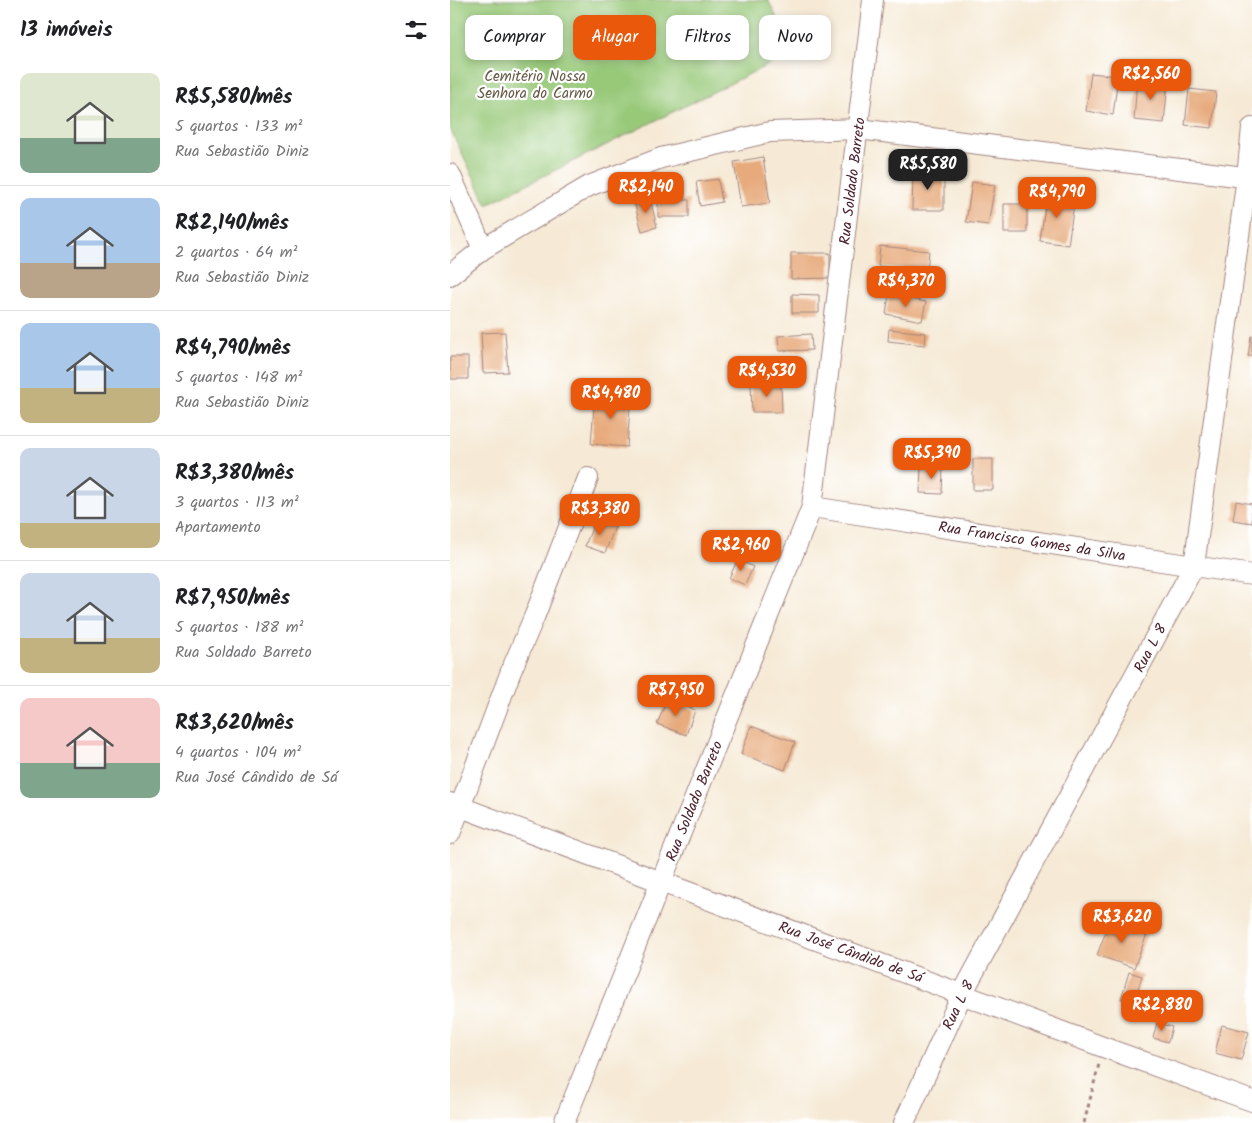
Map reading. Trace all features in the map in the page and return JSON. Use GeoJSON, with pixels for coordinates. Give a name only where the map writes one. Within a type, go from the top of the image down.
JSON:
{"type":"FeatureCollection","features":[{"type":"Feature","properties":{"kind":"street","name":"Rua Soldado Barreto"},"geometry":{"type":"LineString","coordinates":[[564,1123],[812,507],[873,0]]}},
{"type":"Feature","properties":{"kind":"street","name":"Rua L 8"},"geometry":{"type":"LineString","coordinates":[[904,1123],[962,994],[1194,566],[1250,178],[1252,128]]}},
{"type":"Feature","properties":{"kind":"street"},"geometry":{"type":"LineString","coordinates":[[450,275],[483,249],[589,186],[660,158],[770,132],[858,129],[1250,178]]}},
{"type":"Feature","properties":{"kind":"street"},"geometry":{"type":"LineString","coordinates":[[450,174],[483,249]]}},
{"type":"Feature","properties":{"kind":"street"},"geometry":{"type":"LineString","coordinates":[[450,834],[456,805],[538,606],[588,478]]}},
{"type":"Feature","properties":{"kind":"street","name":"Rua Francisco Gomes da Silva"},"geometry":{"type":"LineString","coordinates":[[812,507],[1252,575]]}},
{"type":"Feature","properties":{"kind":"street","name":"Rua José Cândido de Sá"},"geometry":{"type":"LineString","coordinates":[[456,805],[1252,1101]]}},
{"type":"Feature","properties":{"kind":"path"},"geometry":{"type":"LineString","coordinates":[[1084,1123],[1103,1047]]}},
{"type":"Feature","properties":{"kind":"green space","name":"Cemitério Nossa Senhora do Carmo"},"geometry":{"type":"Polygon","coordinates":[[[450,0],[768,0],[776,15],[759,15],[759,60],[778,60],[487,204],[450,129],[450,0]]]}},
{"type":"Feature","properties":{"kind":"building"},"geometry":{"type":"Polygon","coordinates":[[[1091,73],[1118,76],[1113,115],[1086,111],[1091,73]]]}},
{"type":"Feature","properties":{"kind":"building"},"geometry":{"type":"Polygon","coordinates":[[[1137,79],[1168,82],[1164,123],[1134,120],[1137,79]]]}},
{"type":"Feature","properties":{"kind":"building"},"geometry":{"type":"Polygon","coordinates":[[[1189,89],[1216,92],[1212,128],[1185,125],[1189,89]]]}},
{"type":"Feature","properties":{"kind":"building"},"geometry":{"type":"Polygon","coordinates":[[[763,157],[770,203],[741,207],[734,162],[763,157]]]}},
{"type":"Feature","properties":{"kind":"building"},"geometry":{"type":"Polygon","coordinates":[[[913,172],[944,172],[944,210],[912,210],[913,172]]]}},
{"type":"Feature","properties":{"kind":"building"},"geometry":{"type":"Polygon","coordinates":[[[718,179],[722,202],[700,206],[696,182],[718,179]]]}},
{"type":"Feature","properties":{"kind":"building"},"geometry":{"type":"Polygon","coordinates":[[[972,182],[995,185],[988,225],[966,222],[972,182]]]}},
{"type":"Feature","properties":{"kind":"building"},"geometry":{"type":"Polygon","coordinates":[[[1047,193],[1075,197],[1068,245],[1040,241],[1047,193]]]}},
{"type":"Feature","properties":{"kind":"building"},"geometry":{"type":"Polygon","coordinates":[[[650,198],[657,227],[642,231],[634,202],[650,198]]]}},
{"type":"Feature","properties":{"kind":"building"},"geometry":{"type":"Polygon","coordinates":[[[658,200],[689,200],[689,217],[658,217],[658,200]]]}},
{"type":"Feature","properties":{"kind":"building"},"geometry":{"type":"Polygon","coordinates":[[[1004,204],[1027,204],[1027,233],[1004,233],[1004,204]]]}},
{"type":"Feature","properties":{"kind":"building"},"geometry":{"type":"Polygon","coordinates":[[[880,246],[929,251],[927,271],[878,266],[880,246]]]}},
{"type":"Feature","properties":{"kind":"building"},"geometry":{"type":"Polygon","coordinates":[[[791,253],[830,253],[830,278],[791,279],[791,253]]]}},
{"type":"Feature","properties":{"kind":"building"},"geometry":{"type":"Polygon","coordinates":[[[792,294],[819,295],[819,313],[792,313],[792,294]]]}},
{"type":"Feature","properties":{"kind":"building"},"geometry":{"type":"Polygon","coordinates":[[[889,295],[926,302],[922,321],[886,314],[889,295]]]}},
{"type":"Feature","properties":{"kind":"building"},"geometry":{"type":"Polygon","coordinates":[[[889,329],[926,333],[925,345],[888,341],[889,329]]]}},
{"type":"Feature","properties":{"kind":"building"},"geometry":{"type":"Polygon","coordinates":[[[505,332],[508,372],[483,373],[481,333],[505,332]]]}},
{"type":"Feature","properties":{"kind":"building"},"geometry":{"type":"Polygon","coordinates":[[[811,334],[812,350],[779,351],[778,336],[811,334]]]}},
{"type":"Feature","properties":{"kind":"building"},"geometry":{"type":"Polygon","coordinates":[[[1251,336],[1252,356],[1248,356],[1251,336]]]}},
{"type":"Feature","properties":{"kind":"building"},"geometry":{"type":"Polygon","coordinates":[[[450,357],[468,357],[468,379],[450,379],[450,357]]]}},
{"type":"Feature","properties":{"kind":"building"},"geometry":{"type":"Polygon","coordinates":[[[781,383],[782,412],[752,412],[751,384],[781,383]]]}},
{"type":"Feature","properties":{"kind":"building"},"geometry":{"type":"Polygon","coordinates":[[[595,393],[631,395],[627,447],[591,444],[595,393]]]}},
{"type":"Feature","properties":{"kind":"building"},"geometry":{"type":"Polygon","coordinates":[[[973,459],[993,459],[993,490],[973,490],[973,459]]]}},
{"type":"Feature","properties":{"kind":"building"},"geometry":{"type":"Polygon","coordinates":[[[921,466],[943,467],[942,494],[920,493],[921,466]]]}},
{"type":"Feature","properties":{"kind":"building"},"geometry":{"type":"Polygon","coordinates":[[[1236,501],[1252,504],[1252,523],[1233,520],[1236,501]]]}},
{"type":"Feature","properties":{"kind":"building"},"geometry":{"type":"Polygon","coordinates":[[[595,520],[615,527],[605,553],[585,546],[595,520]]]}},
{"type":"Feature","properties":{"kind":"building"},"geometry":{"type":"Polygon","coordinates":[[[738,559],[753,567],[745,585],[729,578],[738,559]]]}},
{"type":"Feature","properties":{"kind":"building"},"geometry":{"type":"Polygon","coordinates":[[[667,700],[695,710],[686,735],[657,724],[667,700]]]}},
{"type":"Feature","properties":{"kind":"building"},"geometry":{"type":"Polygon","coordinates":[[[751,726],[795,742],[785,770],[741,754],[751,726]]]}},
{"type":"Feature","properties":{"kind":"building"},"geometry":{"type":"Polygon","coordinates":[[[1110,921],[1147,934],[1134,968],[1097,955],[1110,921]]]}},
{"type":"Feature","properties":{"kind":"building"},"geometry":{"type":"Polygon","coordinates":[[[1129,972],[1142,976],[1134,1003],[1121,999],[1129,972]]]}},
{"type":"Feature","properties":{"kind":"building"},"geometry":{"type":"Polygon","coordinates":[[[1157,1023],[1172,1027],[1168,1042],[1153,1038],[1157,1023]]]}},
{"type":"Feature","properties":{"kind":"building"},"geometry":{"type":"Polygon","coordinates":[[[1222,1025],[1249,1032],[1241,1060],[1215,1053],[1222,1025]]]}}]}
